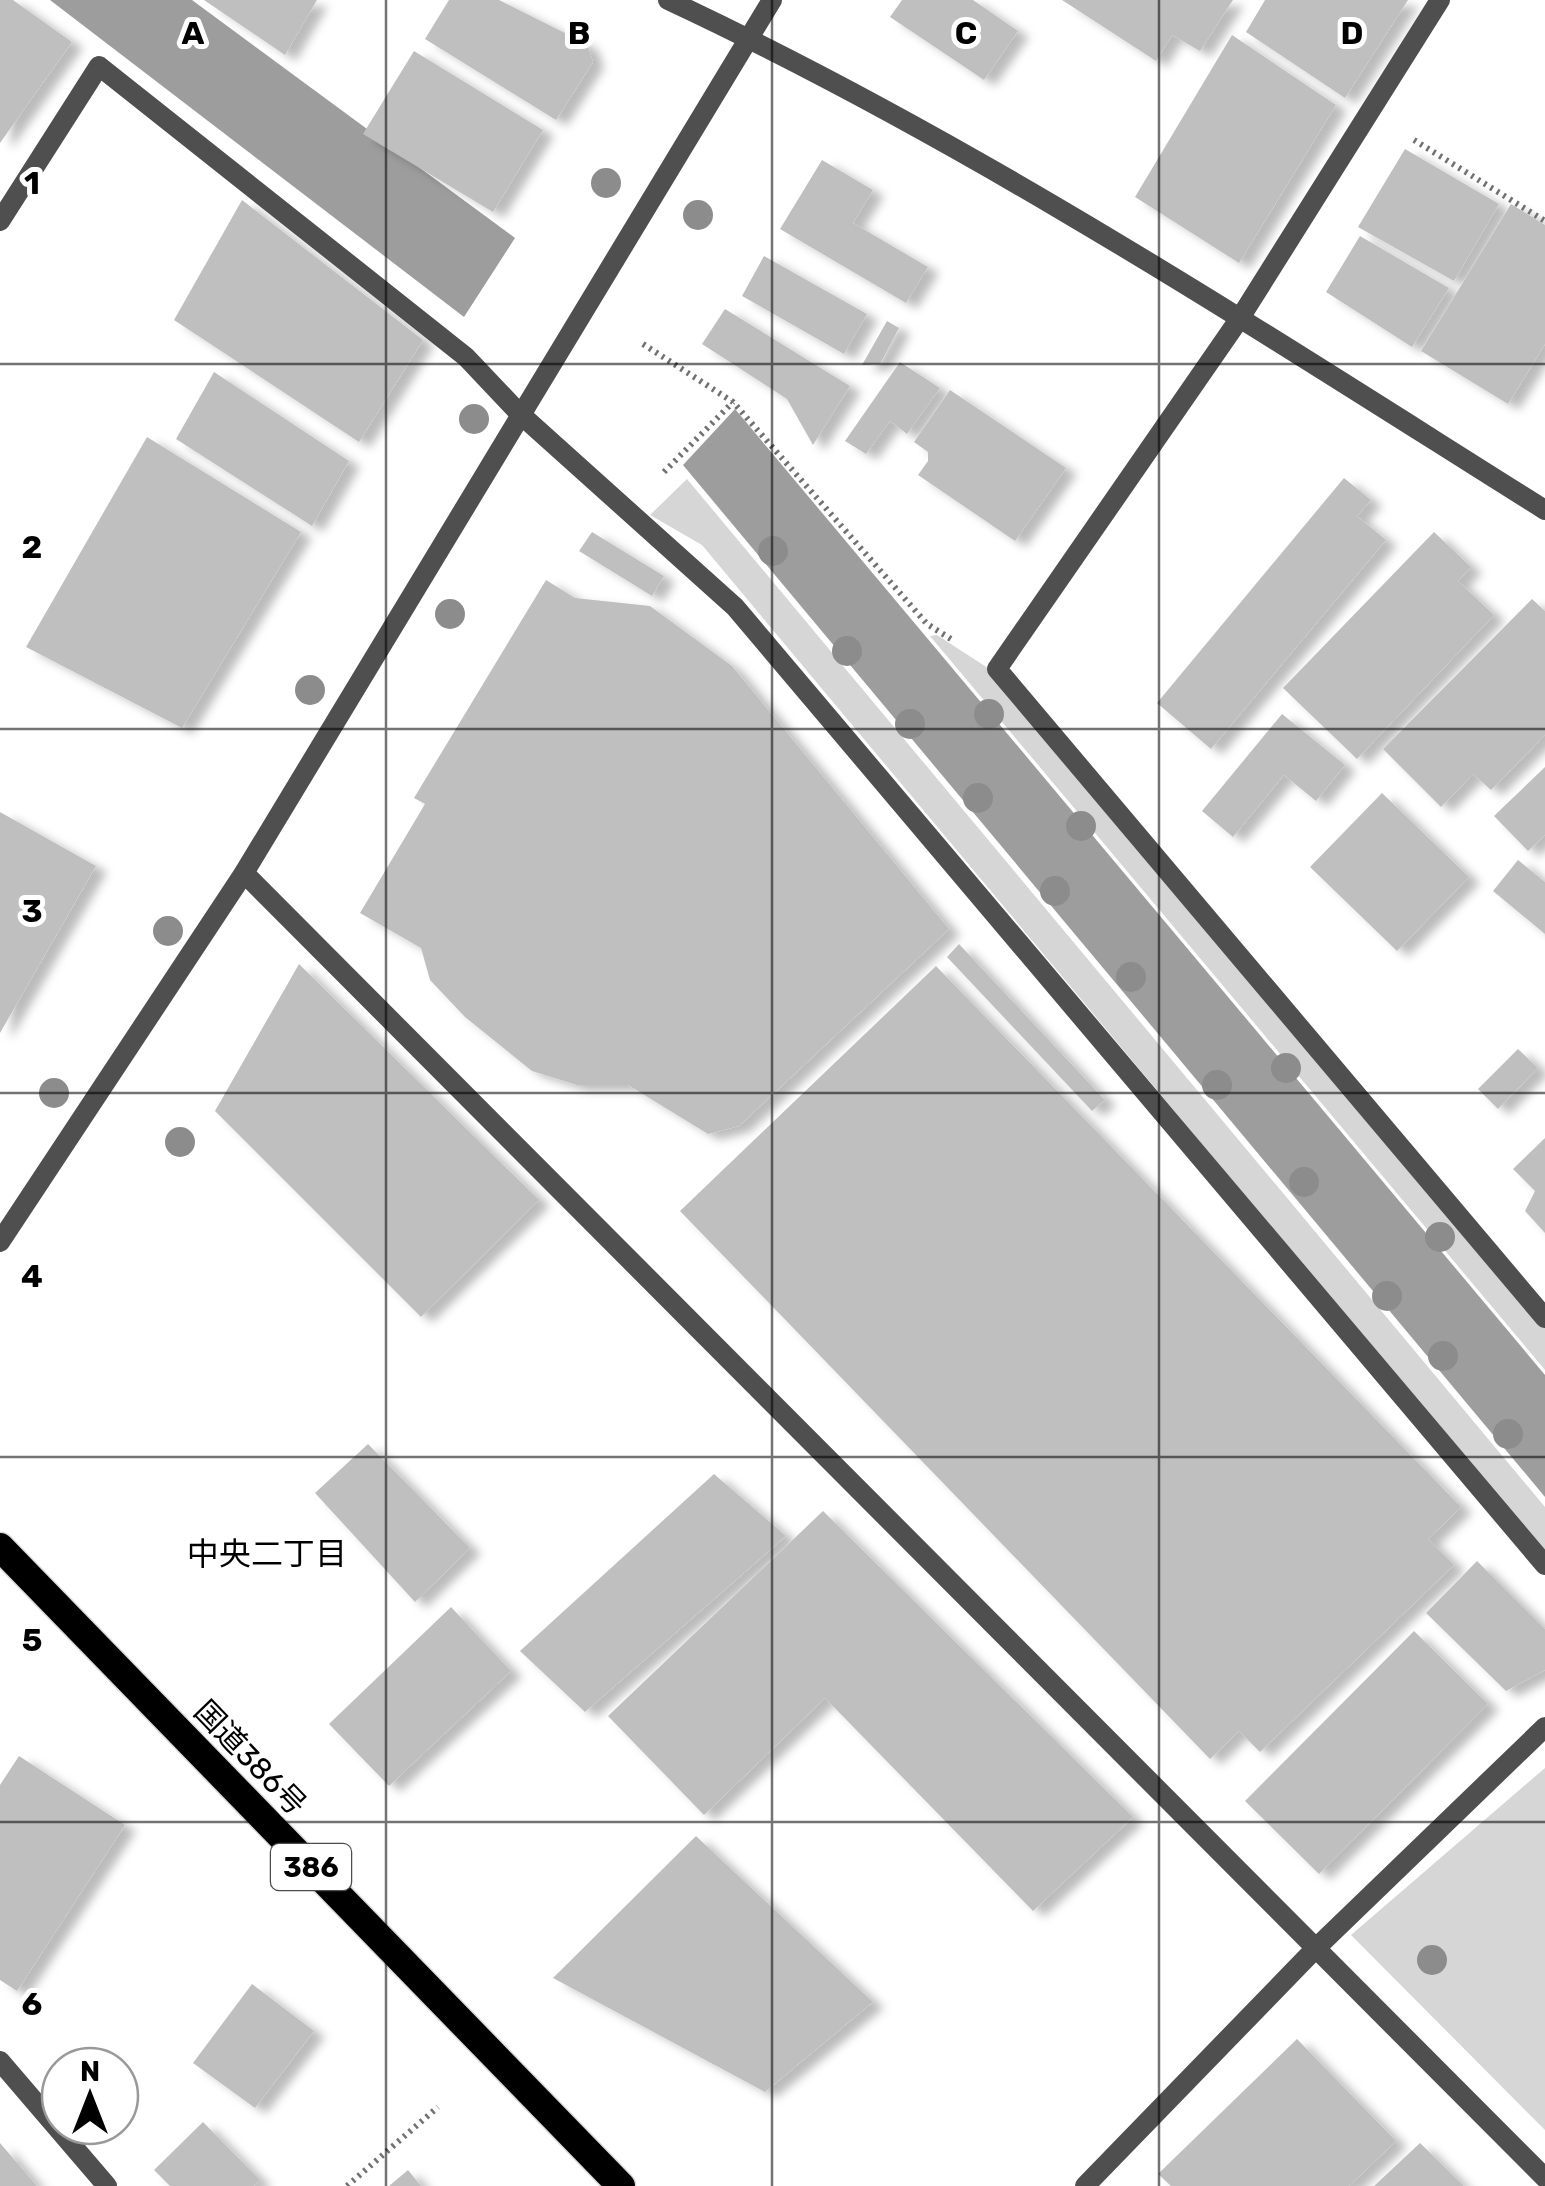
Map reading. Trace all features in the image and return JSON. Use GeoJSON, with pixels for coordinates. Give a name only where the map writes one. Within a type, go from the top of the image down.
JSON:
{"type":"FeatureCollection","features":[{"type":"Feature","properties":{"kind":"highway","name":"国道386号"},"geometry":{"type":"LineString","coordinates":[[0,1548],[621,2186]]}},
{"type":"Feature","properties":{"kind":"street"},"geometry":{"type":"LineString","coordinates":[[668,0],[816,70],[1240,318],[1545,510]]}},
{"type":"Feature","properties":{"kind":"street"},"geometry":{"type":"LineString","coordinates":[[0,1242],[244,873],[772,0]]}},
{"type":"Feature","properties":{"kind":"street"},"geometry":{"type":"LineString","coordinates":[[1440,0],[1240,318],[998,669],[1545,1318]]}},
{"type":"Feature","properties":{"kind":"street"},"geometry":{"type":"LineString","coordinates":[[0,221],[99,66],[466,357],[519,413],[735,607],[1545,1565]]}},
{"type":"Feature","properties":{"kind":"street"},"geometry":{"type":"LineString","coordinates":[[244,873],[1545,2178]]}},
{"type":"Feature","properties":{"kind":"street"},"geometry":{"type":"LineString","coordinates":[[1085,2186],[1314,1950],[1545,1727]]}},
{"type":"Feature","properties":{"kind":"street"},"geometry":{"type":"LineString","coordinates":[[0,2062],[107,2186]]}},
{"type":"Feature","properties":{"kind":"path"},"geometry":{"type":"LineString","coordinates":[[1370,112],[1545,221]]}},
{"type":"Feature","properties":{"kind":"path"},"geometry":{"type":"LineString","coordinates":[[643,344],[733,402],[927,624],[998,669]]}},
{"type":"Feature","properties":{"kind":"path"},"geometry":{"type":"LineString","coordinates":[[650,462],[664,472],[733,402]]}},
{"type":"Feature","properties":{"kind":"path"},"geometry":{"type":"LineString","coordinates":[[347,2186],[438,2107]]}},
{"type":"Feature","properties":{"kind":"shaded area"},"geometry":{"type":"Polygon","coordinates":[[[50,0],[192,0],[515,238],[464,317],[50,0]]]}},
{"type":"Feature","properties":{"kind":"shaded area"},"geometry":{"type":"Polygon","coordinates":[[[735,409],[1545,1375],[1545,1497],[683,465],[735,409]]]}},
{"type":"Feature","properties":{"kind":"shaded area"},"geometry":{"type":"Polygon","coordinates":[[[687,479],[1545,1507],[1545,1555],[702,545],[650,515],[687,479]]]}},
{"type":"Feature","properties":{"kind":"shaded area"},"geometry":{"type":"Polygon","coordinates":[[[937,635],[994,672],[1545,1326],[1545,1370],[930,636],[937,635]]]}},
{"type":"Feature","properties":{"kind":"shaded area"},"geometry":{"type":"Polygon","coordinates":[[[1545,1768],[1545,2130],[1351,1935],[1545,1768]]]}},
{"type":"Feature","properties":{"kind":"building"},"geometry":{"type":"Polygon","coordinates":[[[0,0],[13,0],[72,42],[0,143],[0,0]]]}},
{"type":"Feature","properties":{"kind":"building"},"geometry":{"type":"Polygon","coordinates":[[[204,0],[317,0],[285,55],[204,0]]]}},
{"type":"Feature","properties":{"kind":"building"},"geometry":{"type":"Polygon","coordinates":[[[449,0],[499,0],[587,44],[593,62],[556,120],[425,39],[449,0]]]}},
{"type":"Feature","properties":{"kind":"building"},"geometry":{"type":"Polygon","coordinates":[[[902,0],[973,0],[1018,31],[984,80],[890,17],[902,0]]]}},
{"type":"Feature","properties":{"kind":"building"},"geometry":{"type":"Polygon","coordinates":[[[1062,0],[1233,0],[1200,51],[1172,35],[1156,61],[1062,0]]]}},
{"type":"Feature","properties":{"kind":"building"},"geometry":{"type":"Polygon","coordinates":[[[1265,0],[1408,0],[1345,98],[1246,32],[1265,0]]]}},
{"type":"Feature","properties":{"kind":"building"},"geometry":{"type":"Polygon","coordinates":[[[1232,35],[1336,105],[1239,263],[1135,197],[1232,35]]]}},
{"type":"Feature","properties":{"kind":"building"},"geometry":{"type":"Polygon","coordinates":[[[414,51],[543,130],[493,212],[363,134],[414,51]]]}},
{"type":"Feature","properties":{"kind":"building"},"geometry":{"type":"Polygon","coordinates":[[[1405,149],[1499,204],[1454,281],[1358,227],[1405,149]]]}},
{"type":"Feature","properties":{"kind":"building"},"geometry":{"type":"Polygon","coordinates":[[[822,160],[873,190],[853,223],[928,267],[906,303],[780,229],[822,160]]]}},
{"type":"Feature","properties":{"kind":"building"},"geometry":{"type":"Polygon","coordinates":[[[242,200],[423,340],[359,442],[174,320],[242,200]]]}},
{"type":"Feature","properties":{"kind":"building"},"geometry":{"type":"Polygon","coordinates":[[[1511,204],[1545,225],[1545,344],[1508,404],[1421,351],[1511,204]]]}},
{"type":"Feature","properties":{"kind":"building"},"geometry":{"type":"Polygon","coordinates":[[[1360,236],[1449,288],[1412,347],[1326,292],[1360,236]]]}},
{"type":"Feature","properties":{"kind":"building"},"geometry":{"type":"Polygon","coordinates":[[[764,256],[867,314],[844,354],[742,296],[764,256]]]}},
{"type":"Feature","properties":{"kind":"building"},"geometry":{"type":"Polygon","coordinates":[[[725,309],[850,386],[813,445],[787,399],[702,344],[725,309]]]}},
{"type":"Feature","properties":{"kind":"building"},"geometry":{"type":"Polygon","coordinates":[[[887,321],[899,328],[880,364],[862,365],[887,321]]]}},
{"type":"Feature","properties":{"kind":"building"},"geometry":{"type":"Polygon","coordinates":[[[900,362],[940,388],[907,434],[890,421],[866,454],[845,441],[900,362]]]}},
{"type":"Feature","properties":{"kind":"building"},"geometry":{"type":"Polygon","coordinates":[[[214,372],[349,461],[312,526],[176,439],[214,372]]]}},
{"type":"Feature","properties":{"kind":"building"},"geometry":{"type":"Polygon","coordinates":[[[950,390],[1066,468],[1015,541],[918,475],[928,461],[928,452],[914,442],[950,390]]]}},
{"type":"Feature","properties":{"kind":"building"},"geometry":{"type":"Polygon","coordinates":[[[147,437],[301,532],[182,728],[26,647],[147,437]]]}},
{"type":"Feature","properties":{"kind":"building"},"geometry":{"type":"Polygon","coordinates":[[[1344,478],[1371,500],[1357,516],[1386,540],[1211,749],[1157,703],[1344,478]]]}},
{"type":"Feature","properties":{"kind":"building"},"geometry":{"type":"Polygon","coordinates":[[[592,532],[664,576],[652,596],[579,551],[592,532]]]}},
{"type":"Feature","properties":{"kind":"building"},"geometry":{"type":"Polygon","coordinates":[[[1434,532],[1471,567],[1458,581],[1494,615],[1357,759],[1283,688],[1434,532]]]}},
{"type":"Feature","properties":{"kind":"building"},"geometry":{"type":"Polygon","coordinates":[[[546,580],[575,598],[650,606],[732,666],[949,929],[739,1126],[708,1134],[628,1085],[577,1085],[532,1071],[465,1017],[430,980],[421,948],[360,913],[425,804],[414,798],[546,580]]]}},
{"type":"Feature","properties":{"kind":"building"},"geometry":{"type":"Polygon","coordinates":[[[1532,599],[1545,611],[1545,735],[1491,790],[1473,774],[1441,807],[1383,749],[1532,599]]]}},
{"type":"Feature","properties":{"kind":"building"},"geometry":{"type":"Polygon","coordinates":[[[1282,714],[1345,765],[1316,801],[1284,775],[1233,837],[1202,811],[1282,714]]]}},
{"type":"Feature","properties":{"kind":"building"},"geometry":{"type":"Polygon","coordinates":[[[1545,767],[1545,835],[1528,851],[1494,816],[1545,767]]]}},
{"type":"Feature","properties":{"kind":"building"},"geometry":{"type":"Polygon","coordinates":[[[1382,793],[1469,877],[1397,951],[1310,867],[1382,793]]]}},
{"type":"Feature","properties":{"kind":"building"},"geometry":{"type":"Polygon","coordinates":[[[0,812],[96,866],[0,1033],[0,812]]]}},
{"type":"Feature","properties":{"kind":"building"},"geometry":{"type":"Polygon","coordinates":[[[1518,860],[1545,882],[1545,934],[1493,891],[1518,860]]]}},
{"type":"Feature","properties":{"kind":"building"},"geometry":{"type":"Polygon","coordinates":[[[959,944],[1105,1100],[1092,1111],[947,957],[959,944]]]}},
{"type":"Feature","properties":{"kind":"building"},"geometry":{"type":"Polygon","coordinates":[[[299,964],[539,1200],[421,1317],[215,1111],[299,964]]]}},
{"type":"Feature","properties":{"kind":"building"},"geometry":{"type":"Polygon","coordinates":[[[936,966],[1461,1507],[1428,1539],[1454,1565],[1260,1752],[1239,1731],[1210,1759],[680,1211],[936,966]]]}},
{"type":"Feature","properties":{"kind":"building"},"geometry":{"type":"Polygon","coordinates":[[[1518,1049],[1538,1068],[1498,1109],[1478,1089],[1518,1049]]]}},
{"type":"Feature","properties":{"kind":"building"},"geometry":{"type":"Polygon","coordinates":[[[1545,1138],[1545,1233],[1525,1211],[1535,1191],[1513,1169],[1545,1138]]]}},
{"type":"Feature","properties":{"kind":"building"},"geometry":{"type":"Polygon","coordinates":[[[368,1444],[470,1548],[415,1602],[315,1493],[368,1444]]]}},
{"type":"Feature","properties":{"kind":"building"},"geometry":{"type":"Polygon","coordinates":[[[714,1474],[786,1536],[585,1712],[520,1651],[714,1474]]]}},
{"type":"Feature","properties":{"kind":"building"},"geometry":{"type":"Polygon","coordinates":[[[823,1511],[1133,1817],[1033,1911],[825,1698],[704,1815],[608,1716],[823,1511]]]}},
{"type":"Feature","properties":{"kind":"building"},"geometry":{"type":"Polygon","coordinates":[[[1477,1561],[1545,1629],[1545,1670],[1506,1691],[1426,1613],[1477,1561]]]}},
{"type":"Feature","properties":{"kind":"building"},"geometry":{"type":"Polygon","coordinates":[[[451,1607],[511,1671],[389,1786],[329,1724],[451,1607]]]}},
{"type":"Feature","properties":{"kind":"building"},"geometry":{"type":"Polygon","coordinates":[[[1414,1631],[1488,1704],[1319,1874],[1245,1801],[1414,1631]]]}},
{"type":"Feature","properties":{"kind":"building"},"geometry":{"type":"Polygon","coordinates":[[[19,1756],[125,1825],[17,1991],[0,1980],[0,1785],[19,1756]]]}},
{"type":"Feature","properties":{"kind":"building"},"geometry":{"type":"Polygon","coordinates":[[[696,1836],[873,2002],[765,2092],[553,1978],[696,1836]]]}},
{"type":"Feature","properties":{"kind":"building"},"geometry":{"type":"Polygon","coordinates":[[[252,1984],[314,2031],[255,2108],[193,2063],[252,1984]]]}},
{"type":"Feature","properties":{"kind":"building"},"geometry":{"type":"Polygon","coordinates":[[[1297,2039],[1396,2141],[1349,2186],[1171,2186],[1158,2174],[1297,2039]]]}},
{"type":"Feature","properties":{"kind":"building"},"geometry":{"type":"Polygon","coordinates":[[[203,2122],[260,2180],[254,2186],[170,2186],[154,2170],[203,2122]]]}},
{"type":"Feature","properties":{"kind":"building"},"geometry":{"type":"Polygon","coordinates":[[[0,2143],[37,2186],[0,2186],[0,2143]]]}},
{"type":"Feature","properties":{"kind":"building"},"geometry":{"type":"Polygon","coordinates":[[[1420,2143],[1464,2186],[1374,2186],[1420,2143]]]}},
{"type":"Feature","properties":{"kind":"building"},"geometry":{"type":"Polygon","coordinates":[[[408,2170],[421,2186],[389,2186],[408,2170]]]}},
{"type":"Feature","properties":{"kind":"district","name":"中央二丁目"},"geometry":{"type":"Point","coordinates":[267,1554]}}]}
